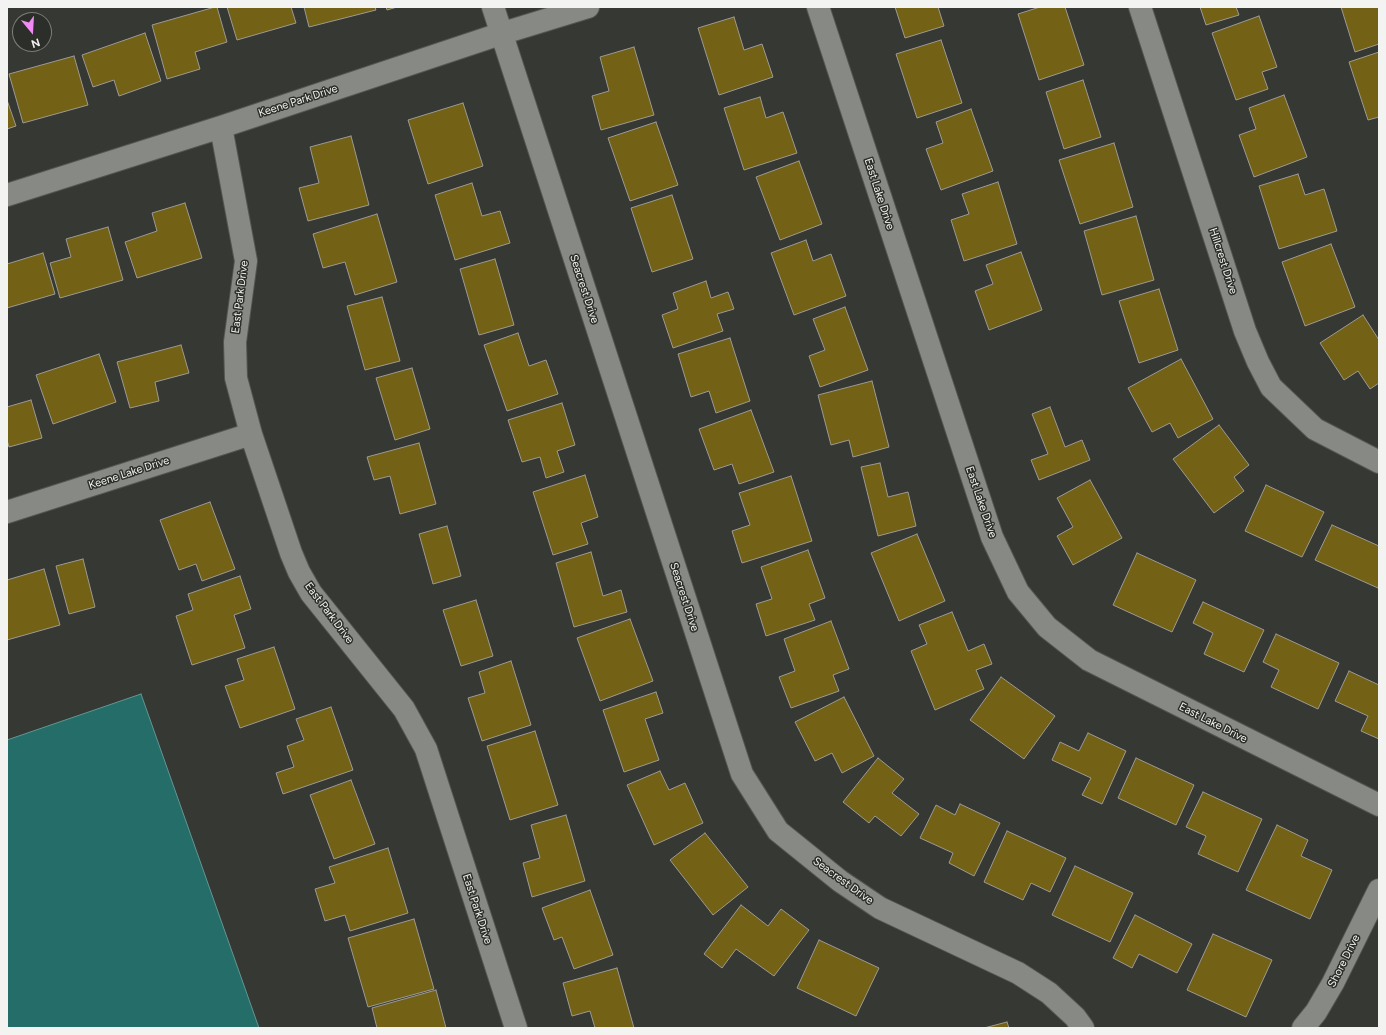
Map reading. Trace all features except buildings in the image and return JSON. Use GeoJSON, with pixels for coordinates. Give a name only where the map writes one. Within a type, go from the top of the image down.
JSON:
{"type":"FeatureCollection","features":[{"type":"Feature","properties":{"kind":"street","name":"Seacrest Drive"},"geometry":{"type":"LineString","coordinates":[[492,7],[742,774],[778,831],[840,881],[880,908],[1018,973],[1049,993],[1075,1016],[1083,1028]]}},
{"type":"Feature","properties":{"kind":"street","name":"Keene Park Drive"},"geometry":{"type":"LineString","coordinates":[[7,195],[221,127],[500,34],[588,7]]}},
{"type":"Feature","properties":{"kind":"street","name":"East Lake Drive"},"geometry":{"type":"LineString","coordinates":[[818,7],[992,537],[1018,592],[1047,627],[1089,660],[1379,805]]}},
{"type":"Feature","properties":{"kind":"street","name":"Hillcrest Drive"},"geometry":{"type":"LineString","coordinates":[[1140,7],[1246,331],[1258,362],[1271,387],[1315,429],[1379,462]]}},
{"type":"Feature","properties":{"kind":"street","name":"East Park Drive"},"geometry":{"type":"LineString","coordinates":[[221,127],[246,261],[235,342],[236,378],[251,434],[291,553],[299,572],[311,593],[404,709],[426,749],[516,1028]]}},
{"type":"Feature","properties":{"kind":"street","name":"Keene Lake Drive"},"geometry":{"type":"LineString","coordinates":[[7,512],[251,434]]}},
{"type":"Feature","properties":{"kind":"street","name":"Shore Drive"},"geometry":{"type":"LineString","coordinates":[[1303,1028],[1316,1012],[1334,983],[1379,890]]}},
{"type":"Feature","properties":{"kind":"water"},"geometry":{"type":"Polygon","coordinates":[[[141,694],[259,1028],[7,1028],[7,740],[141,694]]]}}]}
